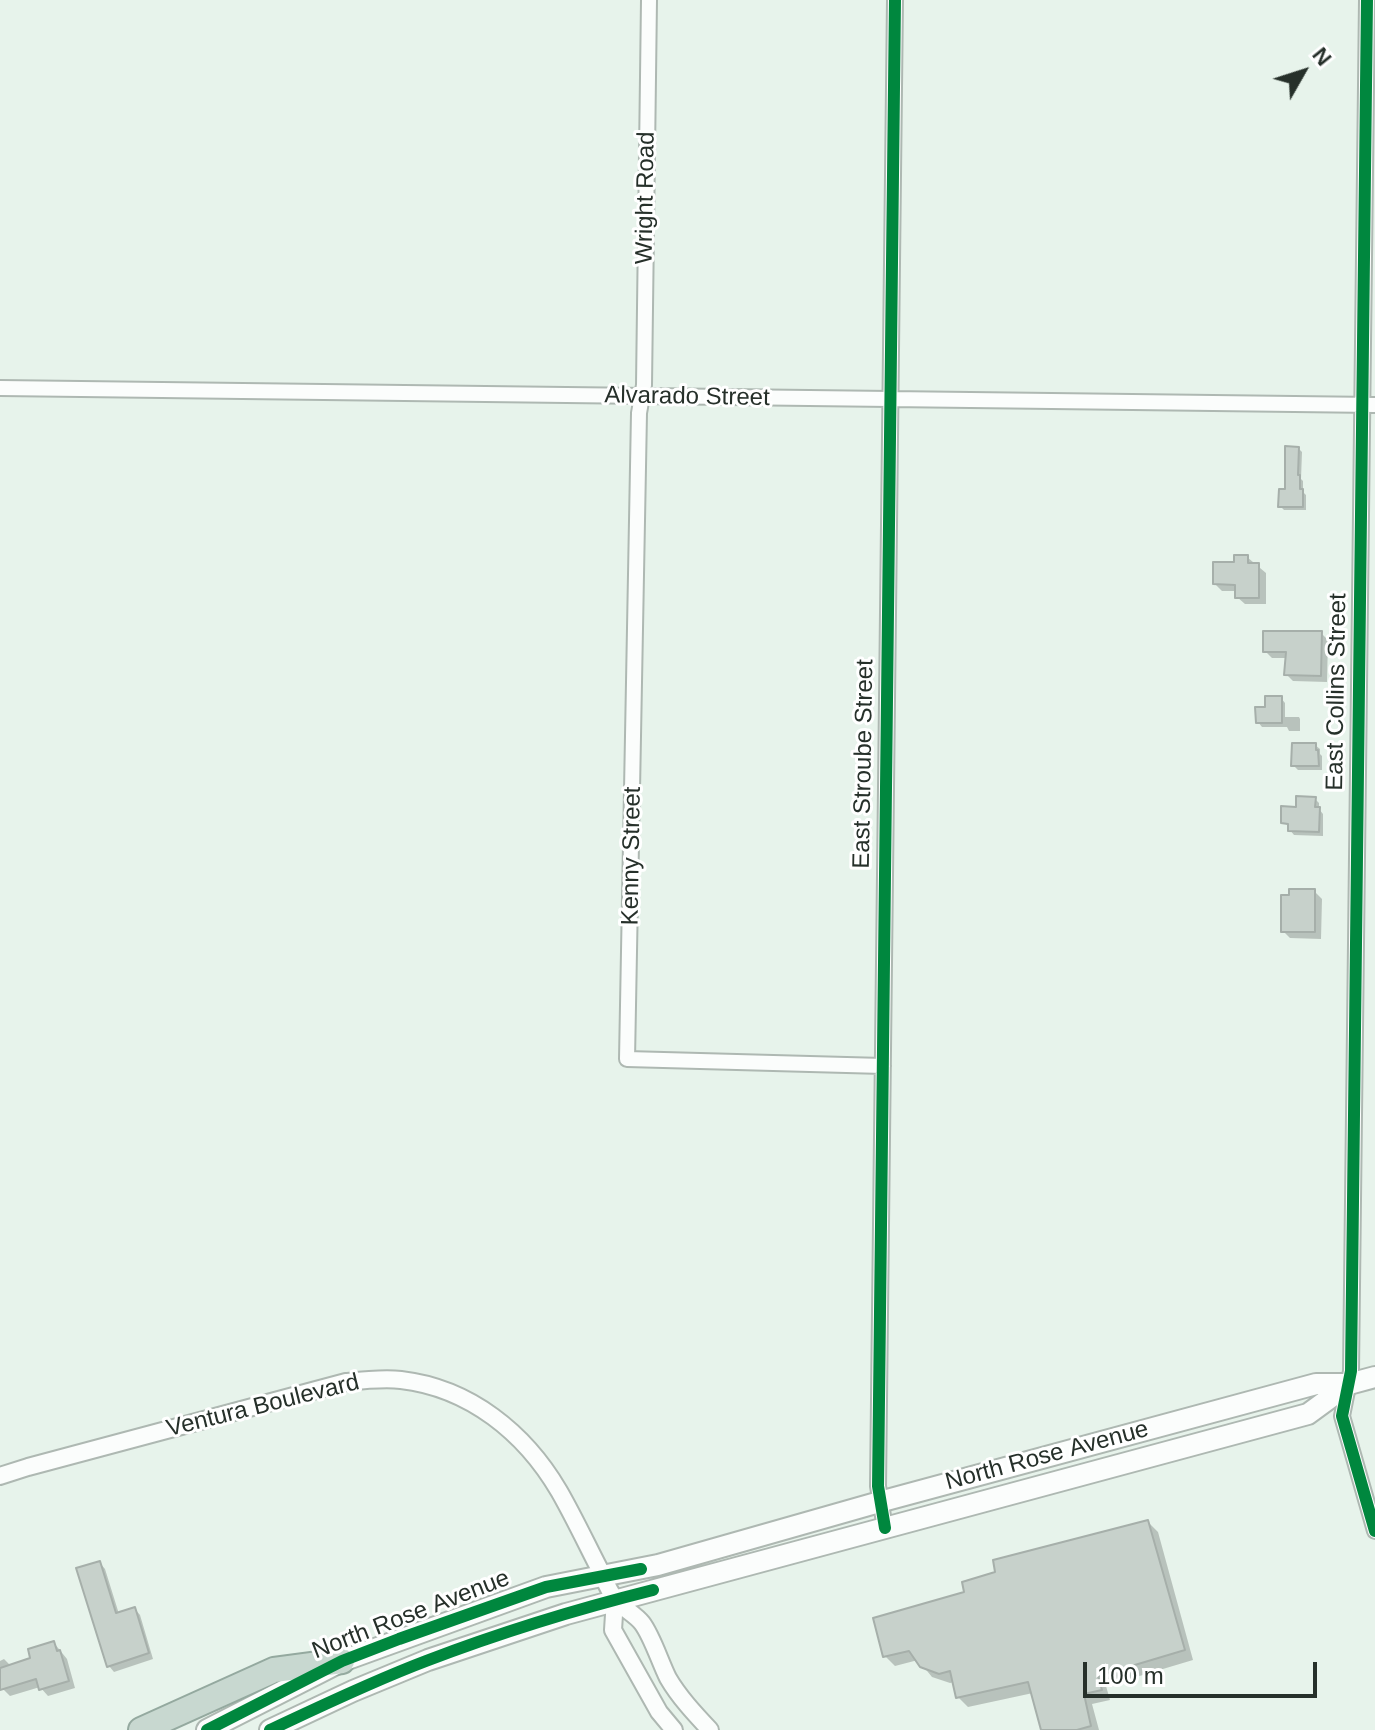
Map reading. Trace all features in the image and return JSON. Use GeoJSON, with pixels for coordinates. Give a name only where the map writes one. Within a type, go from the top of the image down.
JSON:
{"type":"FeatureCollection","features":[{"type":"Feature","properties":{"kind":"highway"},"geometry":{"type":"LineString","coordinates":[[141,1730],[274,1670],[342,1661]]}},
{"type":"Feature","properties":{"kind":"main road","name":"North Rose Avenue"},"geometry":{"type":"LineString","coordinates":[[207,1730],[342,1661],[546,1587],[658,1565],[1316,1384],[1349,1384],[1375,1377]]}},
{"type":"Feature","properties":{"kind":"main road","name":"North Rose Avenue"},"geometry":{"type":"LineString","coordinates":[[270,1730],[428,1660],[566,1614],[1308,1414],[1349,1384]]}},
{"type":"Feature","properties":{"kind":"street","name":"Wright Road"},"geometry":{"type":"LineString","coordinates":[[641,396],[644,385],[649,0]]}},
{"type":"Feature","properties":{"kind":"street","name":"East Stroube Street"},"geometry":{"type":"LineString","coordinates":[[885,1528],[878,1486],[895,0]]}},
{"type":"Feature","properties":{"kind":"street","name":"East Collins Street"},"geometry":{"type":"LineString","coordinates":[[1367,0],[1368,405],[1351,1371],[1342,1416],[1375,1531]]}},
{"type":"Feature","properties":{"kind":"street","name":"Alvarado Street"},"geometry":{"type":"LineString","coordinates":[[0,388],[1368,405]]}},
{"type":"Feature","properties":{"kind":"street","name":"Kenny Street"},"geometry":{"type":"LineString","coordinates":[[641,396],[627,1059],[883,1066]]}},
{"type":"Feature","properties":{"kind":"street","name":"Ventura Boulevard"},"geometry":{"type":"LineString","coordinates":[[0,1476],[346,1382],[375,1379],[425,1384],[478,1405],[501,1421],[527,1446],[558,1490],[615,1599]]}},
{"type":"Feature","properties":{"kind":"street"},"geometry":{"type":"LineString","coordinates":[[615,1599],[613,1630],[659,1712],[674,1730]]}},
{"type":"Feature","properties":{"kind":"street"},"geometry":{"type":"LineString","coordinates":[[615,1599],[642,1623],[670,1680],[710,1730]]}},
{"type":"Feature","properties":{"kind":"building"},"geometry":{"type":"Polygon","coordinates":[[[1285,446],[1299,447],[1298,475],[1300,489],[1303,489],[1303,507],[1278,507],[1279,489],[1285,489],[1285,446]]]}},
{"type":"Feature","properties":{"kind":"building"},"geometry":{"type":"Polygon","coordinates":[[[1234,555],[1248,555],[1248,563],[1259,563],[1259,598],[1235,598],[1235,585],[1213,584],[1213,562],[1234,562],[1234,555]]]}},
{"type":"Feature","properties":{"kind":"building"},"geometry":{"type":"Polygon","coordinates":[[[1263,631],[1322,631],[1321,676],[1284,675],[1286,652],[1263,652],[1263,631]]]}},
{"type":"Feature","properties":{"kind":"building"},"geometry":{"type":"Polygon","coordinates":[[[1265,696],[1282,696],[1282,723],[1256,723],[1255,707],[1265,707],[1265,696]]]}},
{"type":"Feature","properties":{"kind":"building"},"geometry":{"type":"Polygon","coordinates":[[[1292,743],[1316,743],[1319,766],[1291,766],[1292,743]]]}},
{"type":"Feature","properties":{"kind":"building"},"geometry":{"type":"Polygon","coordinates":[[[1296,796],[1316,797],[1315,807],[1320,807],[1319,832],[1288,831],[1288,824],[1281,823],[1281,806],[1296,807],[1296,796]]]}},
{"type":"Feature","properties":{"kind":"building"},"geometry":{"type":"Polygon","coordinates":[[[1289,889],[1315,889],[1315,932],[1281,932],[1281,895],[1289,895],[1289,889]]]}},
{"type":"Feature","properties":{"kind":"building"},"geometry":{"type":"Polygon","coordinates":[[[1148,1520],[1185,1650],[1098,1676],[1102,1690],[1084,1694],[1091,1726],[1077,1730],[1041,1730],[1028,1682],[956,1698],[950,1671],[939,1674],[920,1667],[909,1651],[883,1657],[873,1618],[964,1592],[962,1582],[995,1572],[993,1560],[1148,1520]]]}},
{"type":"Feature","properties":{"kind":"building"},"geometry":{"type":"Polygon","coordinates":[[[100,1561],[116,1613],[135,1607],[149,1653],[107,1667],[76,1568],[100,1561]]]}},
{"type":"Feature","properties":{"kind":"building"},"geometry":{"type":"Polygon","coordinates":[[[54,1641],[57,1651],[60,1650],[69,1681],[39,1690],[36,1679],[0,1690],[0,1668],[30,1658],[28,1649],[54,1641]]]}},
{"type":"Feature","properties":{"kind":"cycle path"},"geometry":{"type":"LineString","coordinates":[[885,1528],[878,1486],[895,0]]}},
{"type":"Feature","properties":{"kind":"cycle path"},"geometry":{"type":"LineString","coordinates":[[1367,0],[1351,1371],[1342,1416],[1375,1531]]}},
{"type":"Feature","properties":{"kind":"cycle path"},"geometry":{"type":"LineString","coordinates":[[207,1730],[342,1661],[399,1639],[546,1587],[641,1569]]}},
{"type":"Feature","properties":{"kind":"cycle path"},"geometry":{"type":"LineString","coordinates":[[270,1730],[367,1685],[454,1651],[538,1622],[653,1590]]}}]}
